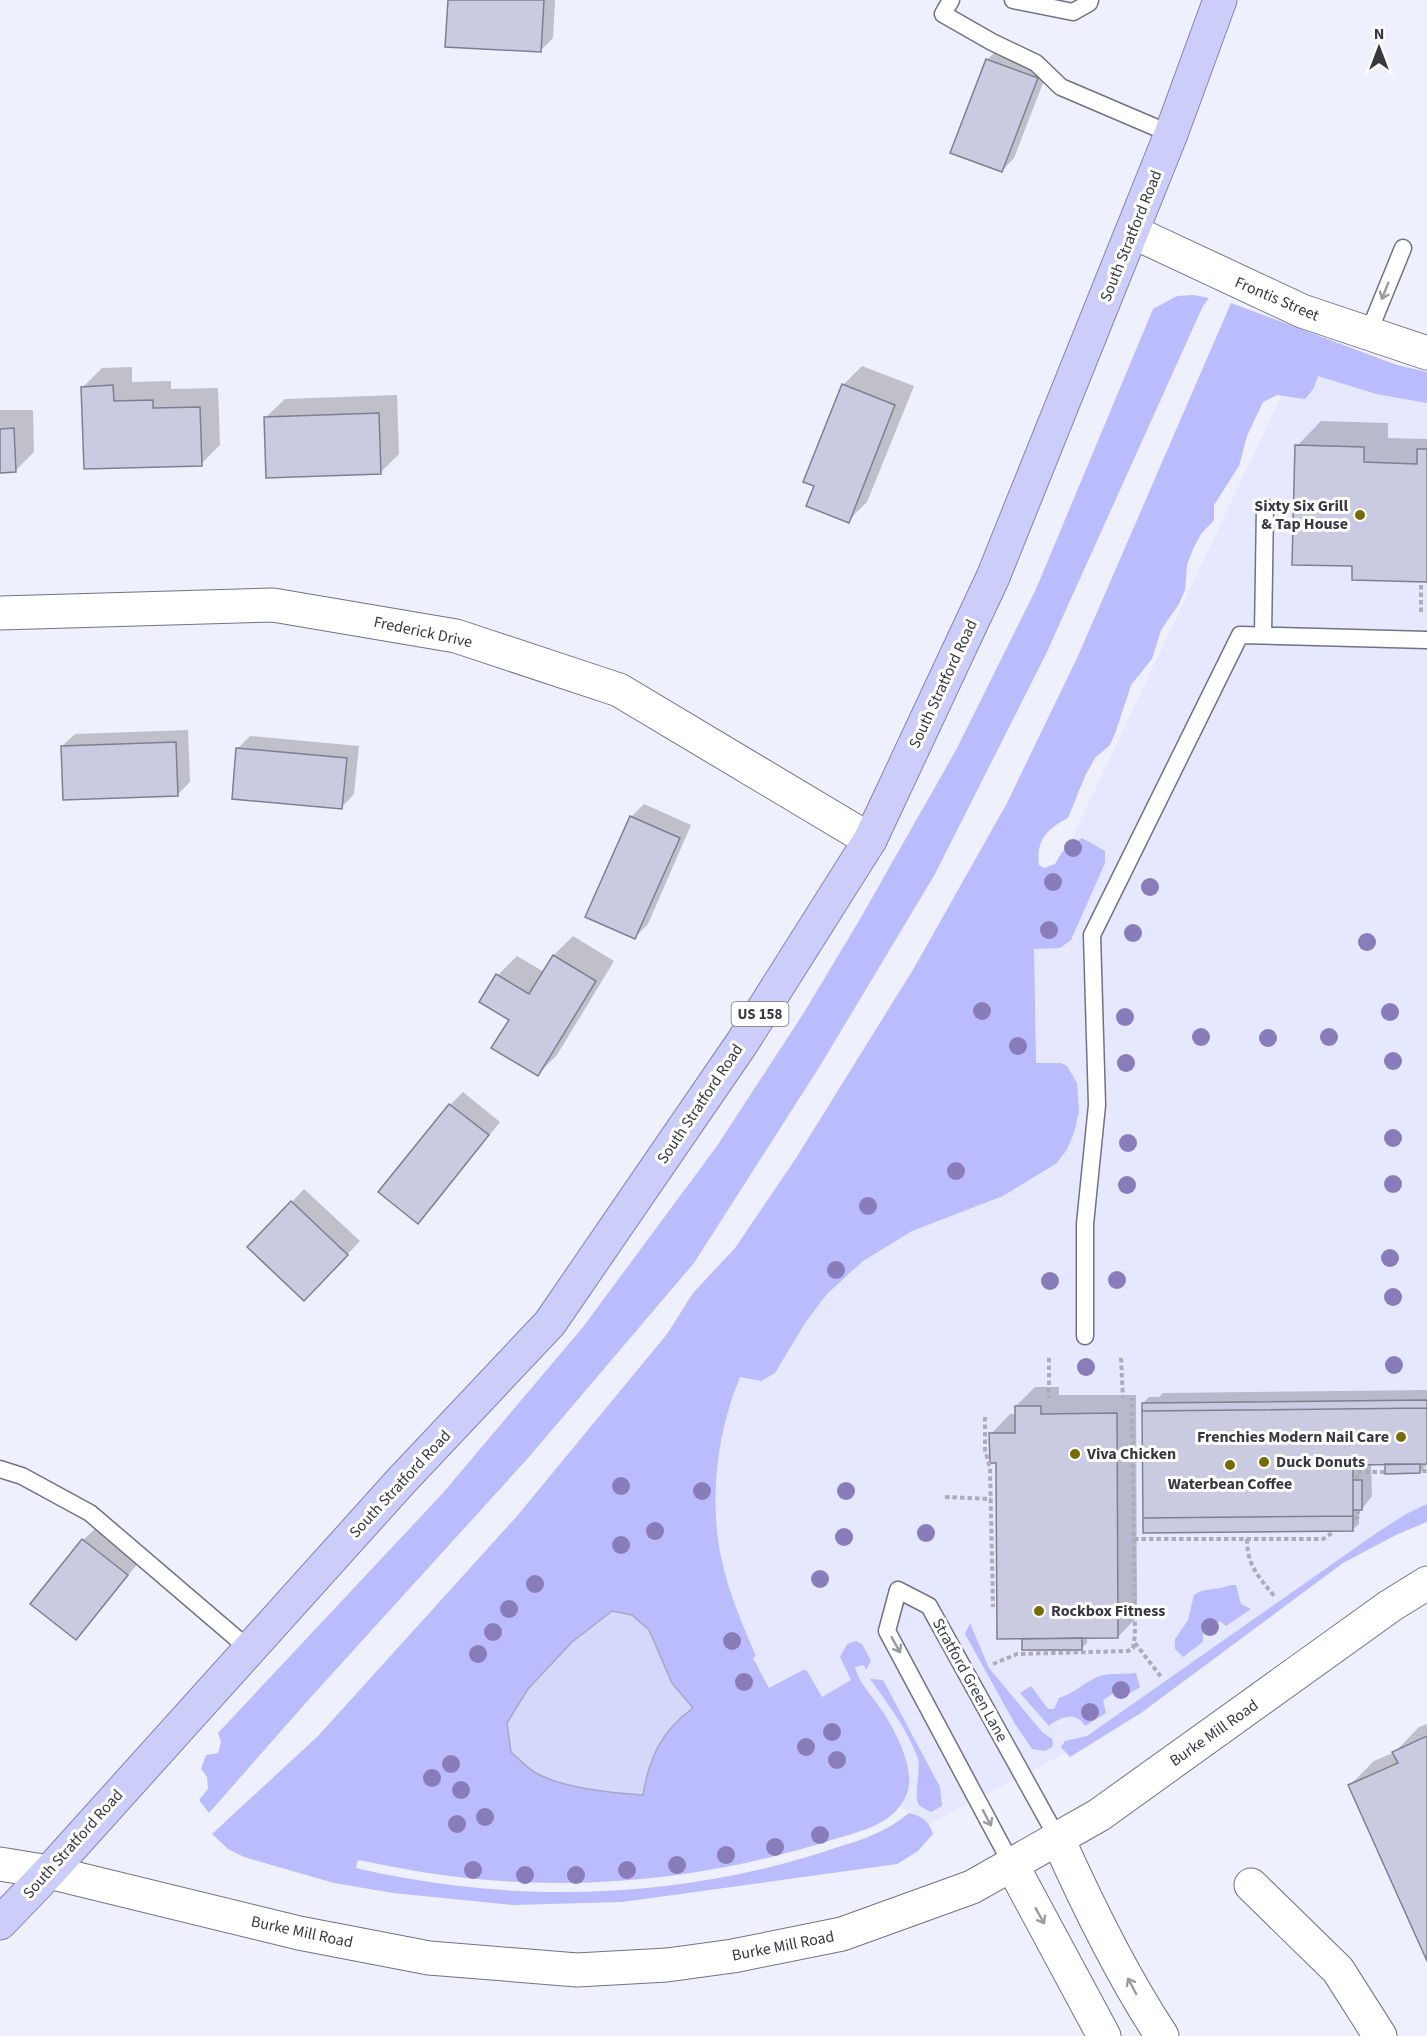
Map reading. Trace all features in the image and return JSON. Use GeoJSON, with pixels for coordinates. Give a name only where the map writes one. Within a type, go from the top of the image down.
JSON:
{"type":"FeatureCollection","features":[{"type":"Feature","properties":{"kind":"main road","name":"South Stratford Road"},"geometry":{"type":"LineString","coordinates":[[0,1923],[50,1872],[402,1480],[550,1323],[742,1043],[870,840],[993,577],[1172,134],[1220,0]]}},
{"type":"Feature","properties":{"kind":"street","name":"Frontis Street"},"geometry":{"type":"LineString","coordinates":[[1133,232],[1292,307],[1427,353]]}},
{"type":"Feature","properties":{"kind":"street","name":"Frederick Drive"},"geometry":{"type":"LineString","coordinates":[[0,613],[273,605],[456,636],[619,690],[870,840]]}},
{"type":"Feature","properties":{"kind":"street","name":"Burke Mill Road"},"geometry":{"type":"LineString","coordinates":[[0,1864],[50,1872],[299,1932],[429,1958],[577,1970],[667,1965],[722,1958],[842,1934],[972,1887],[1099,1815],[1390,1606],[1427,1583]]}},
{"type":"Feature","properties":{"kind":"street","name":"Stratford Green Lane"},"geometry":{"type":"LineString","coordinates":[[1058,1839],[1084,1898],[1146,2012],[1162,2036]]}},
{"type":"Feature","properties":{"kind":"street","name":"Stratford Green Lane"},"geometry":{"type":"LineString","coordinates":[[1012,1865],[1104,2036]]}},
{"type":"Feature","properties":{"kind":"street"},"geometry":{"type":"LineString","coordinates":[[1251,1885],[1338,1970],[1380,2036]]}},
{"type":"Feature","properties":{"kind":"lane"},"geometry":{"type":"LineString","coordinates":[[951,0],[943,14],[992,42],[1036,63],[1061,87],[1172,134]]}},
{"type":"Feature","properties":{"kind":"lane"},"geometry":{"type":"LineString","coordinates":[[1013,0],[1072,12],[1089,3],[1090,0]]}},
{"type":"Feature","properties":{"kind":"lane"},"geometry":{"type":"LineString","coordinates":[[1368,334],[1403,248]]}},
{"type":"Feature","properties":{"kind":"lane"},"geometry":{"type":"LineString","coordinates":[[1263,635],[1265,507]]}},
{"type":"Feature","properties":{"kind":"lane"},"geometry":{"type":"LineString","coordinates":[[1085,1336],[1085,1224],[1097,1105],[1092,935],[1240,635],[1427,640]]}},
{"type":"Feature","properties":{"kind":"lane"},"geometry":{"type":"LineString","coordinates":[[0,1469],[22,1476],[90,1512],[249,1649]]}},
{"type":"Feature","properties":{"kind":"lane","name":"Stratford Green Lane"},"geometry":{"type":"LineString","coordinates":[[1012,1865],[887,1630],[897,1590],[929,1606],[1058,1839]]}},
{"type":"Feature","properties":{"kind":"path"},"geometry":{"type":"LineString","coordinates":[[1421,583],[1421,618]]}},
{"type":"Feature","properties":{"kind":"path"},"geometry":{"type":"LineString","coordinates":[[1049,1358],[1049,1398]]}},
{"type":"Feature","properties":{"kind":"path"},"geometry":{"type":"LineString","coordinates":[[1122,1358],[1122,1398]]}},
{"type":"Feature","properties":{"kind":"path"},"geometry":{"type":"LineString","coordinates":[[993,1664],[1017,1654],[1128,1651],[1133,1648],[1132,1398]]}},
{"type":"Feature","properties":{"kind":"path"},"geometry":{"type":"LineString","coordinates":[[985,1418],[985,1450],[990,1468],[993,1607]]}},
{"type":"Feature","properties":{"kind":"path"},"geometry":{"type":"LineString","coordinates":[[1357,1479],[1357,1472],[1384,1472]]}},
{"type":"Feature","properties":{"kind":"path"},"geometry":{"type":"LineString","coordinates":[[945,1497],[991,1499]]}},
{"type":"Feature","properties":{"kind":"path"},"geometry":{"type":"LineString","coordinates":[[1354,1519],[1358,1517],[1358,1511]]}},
{"type":"Feature","properties":{"kind":"path"},"geometry":{"type":"LineString","coordinates":[[1134,1539],[1323,1539],[1332,1533]]}},
{"type":"Feature","properties":{"kind":"path"},"geometry":{"type":"LineString","coordinates":[[1247,1539],[1247,1554],[1250,1562],[1275,1597]]}},
{"type":"Feature","properties":{"kind":"path"},"geometry":{"type":"LineString","coordinates":[[1134,1642],[1162,1678]]}},
{"type":"Feature","properties":{"kind":"shaded area"},"geometry":{"type":"Polygon","coordinates":[[[1194,295],[1209,298],[1203,306],[1046,654],[935,874],[820,1066],[694,1263],[529,1457],[209,1813],[199,1800],[208,1789],[207,1777],[201,1769],[206,1755],[218,1753],[221,1742],[218,1733],[442,1494],[583,1327],[717,1146],[803,1014],[956,750],[1036,589],[1153,309],[1177,296],[1194,295]]]}},
{"type":"Feature","properties":{"kind":"shaded area"},"geometry":{"type":"Polygon","coordinates":[[[1231,303],[1397,365],[1427,372],[1427,403],[1376,394],[1318,376],[1314,388],[1305,399],[1277,395],[1263,402],[1247,436],[1239,466],[1214,505],[1214,520],[1201,534],[1194,547],[1187,565],[1185,590],[1179,604],[1161,630],[1152,659],[1131,685],[1110,745],[1095,758],[1068,818],[1054,826],[1044,836],[1039,849],[1039,865],[1044,868],[1055,864],[1062,852],[1082,838],[1105,851],[1105,863],[1071,940],[1060,948],[1034,949],[1036,1063],[1061,1063],[1067,1066],[1077,1083],[1079,1111],[1074,1133],[1067,1149],[1057,1163],[1003,1196],[912,1231],[863,1261],[827,1294],[805,1323],[775,1373],[761,1381],[740,1377],[726,1420],[717,1466],[717,1535],[727,1582],[756,1656],[753,1658],[769,1688],[803,1670],[807,1671],[822,1697],[851,1680],[840,1657],[847,1644],[856,1641],[862,1644],[871,1661],[866,1670],[864,1665],[855,1667],[864,1686],[889,1721],[906,1758],[909,1783],[901,1804],[884,1821],[861,1831],[737,1865],[692,1873],[602,1882],[556,1883],[466,1878],[358,1860],[356,1868],[457,1886],[509,1891],[616,1890],[668,1886],[721,1878],[772,1866],[868,1837],[899,1821],[909,1813],[924,1820],[933,1834],[918,1851],[897,1864],[622,1902],[513,1905],[393,1893],[334,1883],[244,1857],[228,1849],[212,1834],[318,1736],[517,1516],[667,1334],[693,1293],[735,1248],[796,1158],[914,968],[1007,803],[1078,656],[1231,303]]]}},
{"type":"Feature","properties":{"kind":"shaded area"},"geometry":{"type":"Polygon","coordinates":[[[1295,367],[1427,400],[1427,1512],[1343,1563],[1086,1743],[925,1826],[892,1800],[780,1727],[715,1583],[711,1440],[751,1352],[1029,929],[1295,367]]]}},
{"type":"Feature","properties":{"kind":"shaded area"},"geometry":{"type":"Polygon","coordinates":[[[1427,1504],[1427,1522],[1398,1534],[1343,1563],[1141,1713],[1070,1757],[1061,1747],[1065,1741],[1087,1736],[1375,1534],[1406,1514],[1427,1504]]]}},
{"type":"Feature","properties":{"kind":"shaded area"},"geometry":{"type":"Polygon","coordinates":[[[1236,1585],[1241,1604],[1251,1609],[1226,1626],[1221,1622],[1209,1621],[1203,1625],[1203,1642],[1183,1657],[1175,1649],[1175,1639],[1188,1620],[1194,1595],[1236,1585]]]}},
{"type":"Feature","properties":{"kind":"shaded area"},"geometry":{"type":"Polygon","coordinates":[[[612,1611],[632,1615],[649,1630],[672,1683],[693,1708],[665,1735],[653,1757],[643,1795],[603,1791],[559,1782],[533,1771],[511,1752],[507,1723],[528,1689],[572,1642],[612,1611]]]}},
{"type":"Feature","properties":{"kind":"shaded area"},"geometry":{"type":"Polygon","coordinates":[[[970,1623],[989,1668],[1042,1732],[1052,1739],[1052,1747],[1045,1751],[1032,1749],[1015,1724],[965,1634],[970,1623]]]}},
{"type":"Feature","properties":{"kind":"shaded area"},"geometry":{"type":"Polygon","coordinates":[[[1136,1673],[1140,1687],[1127,1695],[1125,1687],[1118,1687],[1114,1693],[1103,1700],[1106,1713],[1085,1726],[1077,1718],[1068,1717],[1049,1726],[1020,1693],[1031,1686],[1048,1709],[1054,1709],[1059,1698],[1097,1677],[1136,1673]]]}},
{"type":"Feature","properties":{"kind":"shaded area"},"geometry":{"type":"Polygon","coordinates":[[[870,1679],[883,1680],[940,1787],[942,1806],[931,1812],[917,1802],[919,1764],[914,1748],[870,1679]]]}},
{"type":"Feature","properties":{"kind":"building"},"geometry":{"type":"Polygon","coordinates":[[[448,0],[544,0],[541,52],[445,47],[448,0]]]}},
{"type":"Feature","properties":{"kind":"building"},"geometry":{"type":"Polygon","coordinates":[[[986,59],[1038,78],[1002,172],[950,153],[986,59]]]}},
{"type":"Feature","properties":{"kind":"building"},"geometry":{"type":"Polygon","coordinates":[[[842,384],[895,405],[849,523],[806,506],[814,486],[803,482],[842,384]]]}},
{"type":"Feature","properties":{"kind":"building"},"geometry":{"type":"Polygon","coordinates":[[[113,385],[114,401],[153,400],[153,408],[200,407],[202,466],[84,469],[81,387],[113,385]]]}},
{"type":"Feature","properties":{"kind":"building"},"geometry":{"type":"Polygon","coordinates":[[[379,413],[381,474],[266,478],[264,417],[379,413]]]}},
{"type":"Feature","properties":{"kind":"building"},"geometry":{"type":"Polygon","coordinates":[[[14,428],[16,472],[0,473],[0,429],[14,428]]]}},
{"type":"Feature","properties":{"kind":"building","name":"Sixty Six Grill & Tap House"},"geometry":{"type":"Polygon","coordinates":[[[1295,445],[1364,447],[1364,462],[1417,464],[1417,449],[1427,449],[1427,582],[1352,580],[1352,566],[1292,565],[1295,445]]]}},
{"type":"Feature","properties":{"kind":"building"},"geometry":{"type":"Polygon","coordinates":[[[176,742],[178,796],[63,800],[61,746],[176,742]]]}},
{"type":"Feature","properties":{"kind":"building"},"geometry":{"type":"Polygon","coordinates":[[[236,748],[347,758],[342,809],[232,799],[236,748]]]}},
{"type":"Feature","properties":{"kind":"building"},"geometry":{"type":"Polygon","coordinates":[[[630,816],[680,838],[635,939],[585,917],[630,816]]]}},
{"type":"Feature","properties":{"kind":"building"},"geometry":{"type":"Polygon","coordinates":[[[553,955],[596,981],[538,1076],[491,1048],[509,1020],[479,1002],[496,974],[529,994],[553,955]]]}},
{"type":"Feature","properties":{"kind":"building"},"geometry":{"type":"Polygon","coordinates":[[[449,1104],[489,1135],[418,1224],[378,1192],[449,1104]]]}},
{"type":"Feature","properties":{"kind":"building"},"geometry":{"type":"Polygon","coordinates":[[[291,1201],[348,1255],[304,1301],[247,1247],[291,1201]]]}},
{"type":"Feature","properties":{"kind":"building"},"geometry":{"type":"Polygon","coordinates":[[[1427,1400],[1427,1408],[1142,1411],[1142,1403],[1427,1400]]]}},
{"type":"Feature","properties":{"kind":"building"},"geometry":{"type":"Polygon","coordinates":[[[1015,1406],[1041,1406],[1041,1414],[1117,1413],[1118,1638],[997,1639],[996,1463],[990,1463],[989,1433],[1015,1433],[1015,1406]]]}},
{"type":"Feature","properties":{"kind":"building"},"geometry":{"type":"Polygon","coordinates":[[[1427,1408],[1427,1464],[1353,1465],[1353,1516],[1143,1518],[1142,1411],[1427,1408]]]}},
{"type":"Feature","properties":{"kind":"building"},"geometry":{"type":"Polygon","coordinates":[[[1385,1464],[1420,1464],[1420,1473],[1385,1474],[1385,1464]]]}},
{"type":"Feature","properties":{"kind":"building"},"geometry":{"type":"Polygon","coordinates":[[[1353,1480],[1362,1480],[1362,1510],[1353,1510],[1353,1480]]]}},
{"type":"Feature","properties":{"kind":"building"},"geometry":{"type":"Polygon","coordinates":[[[1353,1516],[1353,1531],[1143,1533],[1143,1518],[1353,1516]]]}},
{"type":"Feature","properties":{"kind":"building"},"geometry":{"type":"Polygon","coordinates":[[[82,1539],[128,1575],[76,1640],[30,1604],[82,1539]]]}},
{"type":"Feature","properties":{"kind":"building"},"geometry":{"type":"Polygon","coordinates":[[[1082,1638],[1082,1650],[1022,1650],[1022,1639],[1082,1638]]]}},
{"type":"Feature","properties":{"kind":"building"},"geometry":{"type":"Polygon","coordinates":[[[1427,1736],[1427,1961],[1348,1785],[1398,1763],[1392,1752],[1427,1736]]]}},
{"type":"Feature","properties":{"kind":"place","name":"Sixty Six Grill & Tap House"},"geometry":{"type":"Point","coordinates":[1360,515]}},
{"type":"Feature","properties":{"kind":"place","name":"Frenchies Modern Nail Care"},"geometry":{"type":"Point","coordinates":[1401,1437]}},
{"type":"Feature","properties":{"kind":"place","name":"Viva Chicken"},"geometry":{"type":"Point","coordinates":[1075,1454]}},
{"type":"Feature","properties":{"kind":"place","name":"Duck Donuts"},"geometry":{"type":"Point","coordinates":[1264,1462]}},
{"type":"Feature","properties":{"kind":"place","name":"Waterbean Coffee"},"geometry":{"type":"Point","coordinates":[1230,1465]}},
{"type":"Feature","properties":{"kind":"place","name":"Rockbox Fitness"},"geometry":{"type":"Point","coordinates":[1039,1611]}}]}
